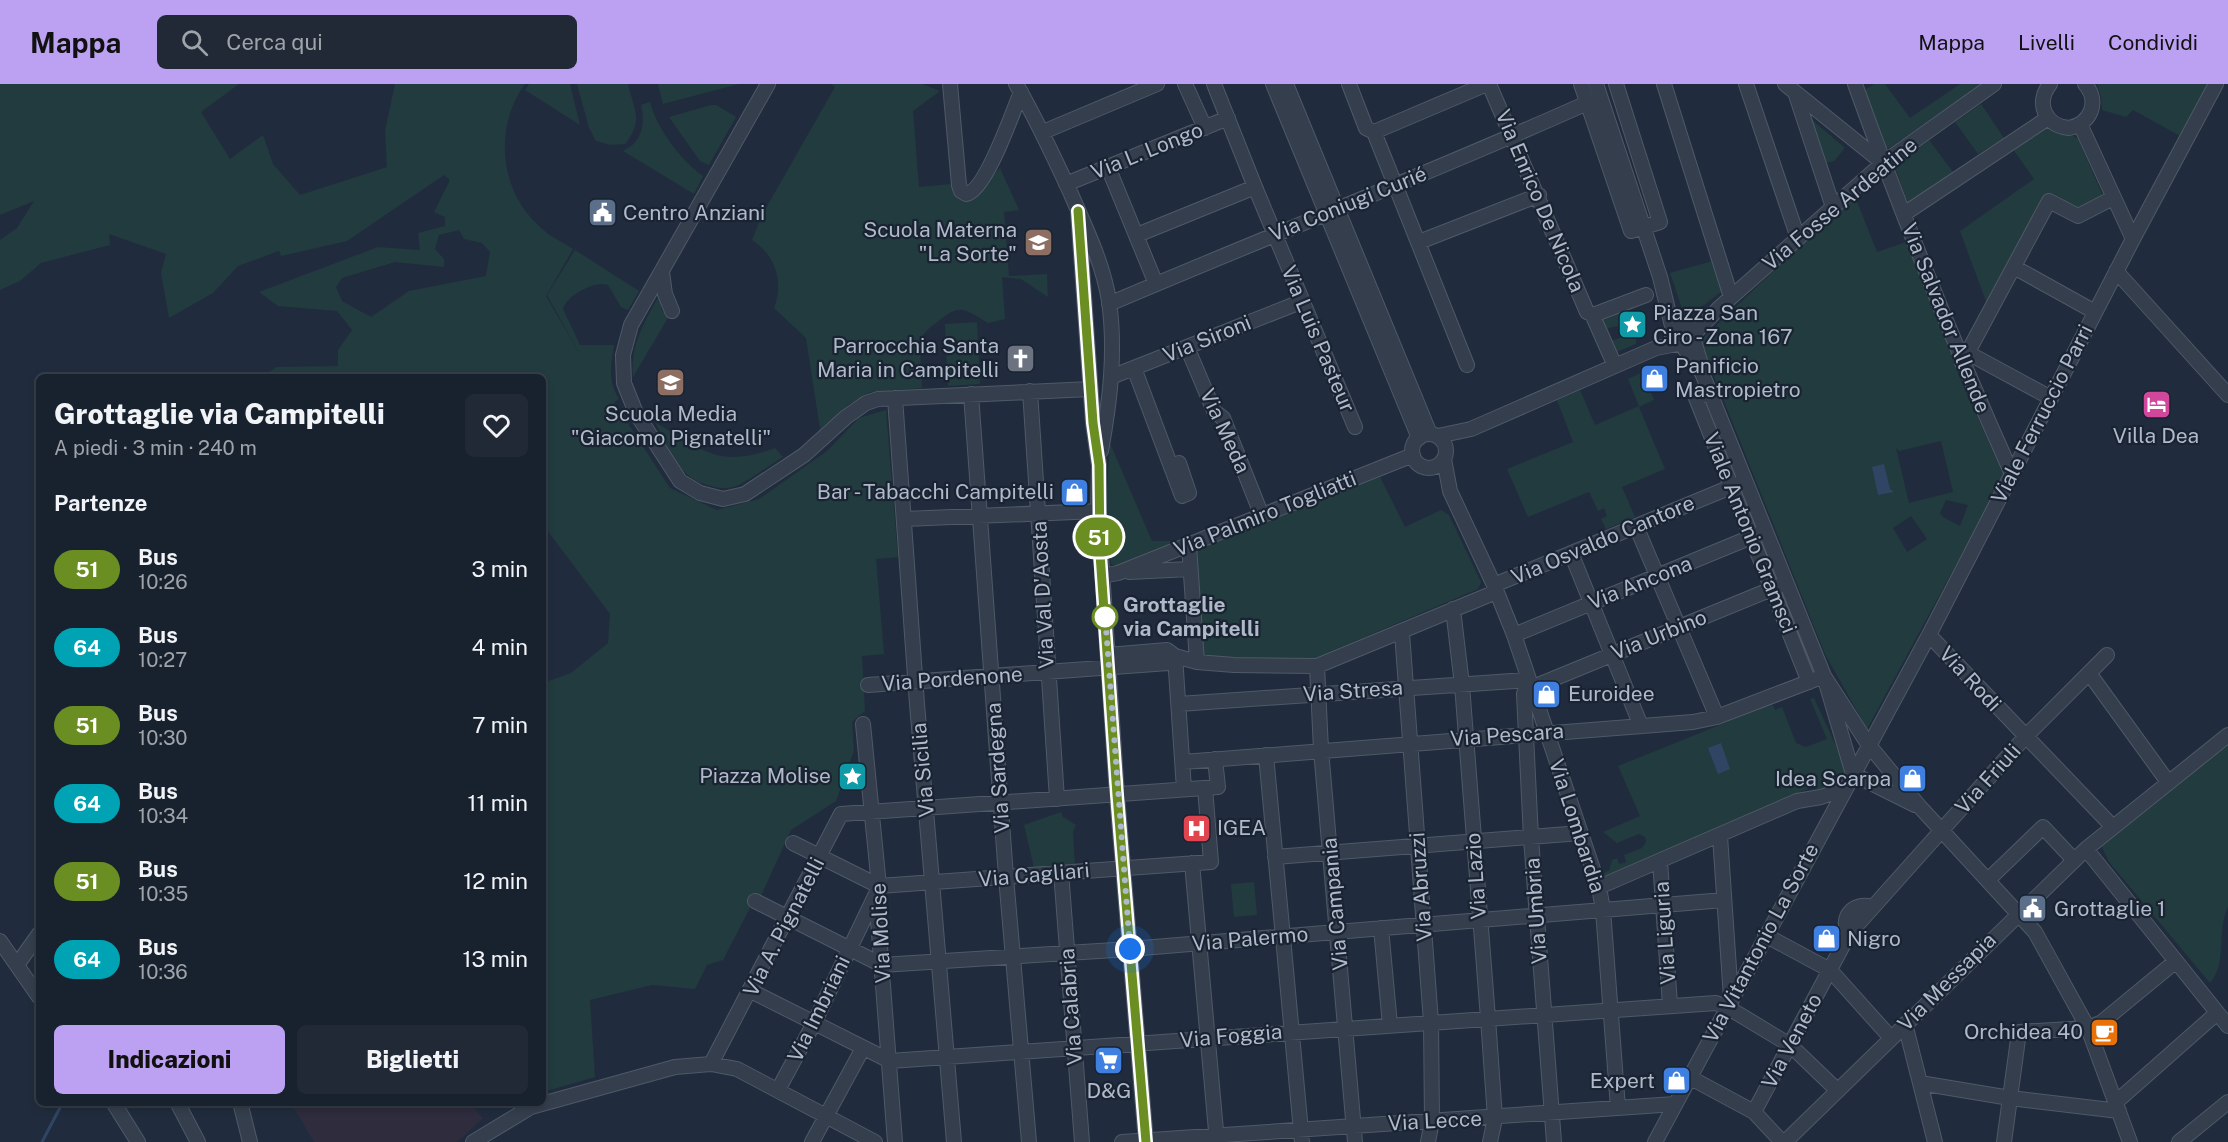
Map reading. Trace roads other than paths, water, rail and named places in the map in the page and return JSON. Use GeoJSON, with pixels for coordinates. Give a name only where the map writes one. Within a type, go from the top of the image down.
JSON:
{"type":"FeatureCollection","features":[{"type":"Feature","properties":{"kind":"street"},"geometry":{"type":"LineString","coordinates":[[768,84],[753,99],[711,173],[662,272],[631,325],[623,355],[624,383],[636,413],[680,482],[700,493],[723,499],[745,494],[804,455],[846,417],[866,403],[896,398],[1090,389]]}},
{"type":"Feature","properties":{"kind":"street"},"geometry":{"type":"LineString","coordinates":[[950,84],[959,185],[961,191],[966,194],[975,189],[996,153],[1018,88]]}},
{"type":"Feature","properties":{"kind":"street"},"geometry":{"type":"LineString","coordinates":[[1043,132],[1157,84]]}},
{"type":"Feature","properties":{"kind":"street"},"geometry":{"type":"LineString","coordinates":[[1185,84],[1204,128]]}},
{"type":"Feature","properties":{"kind":"street","name":"Via Luis Pasteur"},"geometry":{"type":"LineString","coordinates":[[1214,84],[1355,427]]}},
{"type":"Feature","properties":{"kind":"street"},"geometry":{"type":"LineString","coordinates":[[1273,84],[1429,436],[1444,442],[1445,455]]}},
{"type":"Feature","properties":{"kind":"street"},"geometry":{"type":"LineString","coordinates":[[1286,84],[1331,211]]}},
{"type":"Feature","properties":{"kind":"street"},"geometry":{"type":"LineString","coordinates":[[1349,84],[1366,128],[1374,132],[1467,364]]}},
{"type":"Feature","properties":{"kind":"street"},"geometry":{"type":"LineString","coordinates":[[1374,132],[1488,84]]}},
{"type":"Feature","properties":{"kind":"street","name":"Via Enrico De Nicola"},"geometry":{"type":"LineString","coordinates":[[1488,84],[1539,195],[1587,312],[1593,315],[1615,366]]}},
{"type":"Feature","properties":{"kind":"street"},"geometry":{"type":"LineString","coordinates":[[1581,84],[1631,231],[1660,222],[1616,84]]}},
{"type":"Feature","properties":{"kind":"street","name":"Viale Antonio Gramsci"},"geometry":{"type":"LineString","coordinates":[[1596,84],[1660,277],[1682,335],[1710,393],[1738,484],[1759,534],[1787,583],[1824,676],[1853,774],[1920,807]]}},
{"type":"Feature","properties":{"kind":"street"},"geometry":{"type":"LineString","coordinates":[[1664,84],[1731,297]]}},
{"type":"Feature","properties":{"kind":"street"},"geometry":{"type":"LineString","coordinates":[[1746,84],[1798,238]]}},
{"type":"Feature","properties":{"kind":"street"},"geometry":{"type":"LineString","coordinates":[[1785,84],[1883,163]]}},
{"type":"Feature","properties":{"kind":"street","name":"Via Salvador Allende"},"geometry":{"type":"LineString","coordinates":[[1855,84],[1883,163],[2011,472]]}},
{"type":"Feature","properties":{"kind":"street","name":"Via Fosse Ardeatine"},"geometry":{"type":"LineString","coordinates":[[1682,335],[1719,308],[1883,163],[1994,84]]}},
{"type":"Feature","properties":{"kind":"street"},"geometry":{"type":"LineString","coordinates":[[2050,84],[2042,100],[2048,118],[2063,127],[2080,124],[2089,116],[2093,104],[2091,92],[2085,84]]}},
{"type":"Feature","properties":{"kind":"street","name":"Viale Ferruccio Parri"},"geometry":{"type":"LineString","coordinates":[[1868,744],[1929,634],[2133,238],[2216,84]]}},
{"type":"Feature","properties":{"kind":"street"},"geometry":{"type":"LineString","coordinates":[[1018,88],[1043,132],[1096,250],[1109,304],[1113,356],[1108,413],[1099,465]]}},
{"type":"Feature","properties":{"kind":"street"},"geometry":{"type":"LineString","coordinates":[[1796,95],[1833,207]]}},
{"type":"Feature","properties":{"kind":"street","name":"Via Coniugi Curié"},"geometry":{"type":"LineString","coordinates":[[1109,304],[1587,103]]}},
{"type":"Feature","properties":{"kind":"street","name":"Via L. Longo"},"geometry":{"type":"LineString","coordinates":[[1066,184],[1228,118]]}},
{"type":"Feature","properties":{"kind":"street"},"geometry":{"type":"LineString","coordinates":[[1904,214],[2048,118]]}},
{"type":"Feature","properties":{"kind":"street"},"geometry":{"type":"LineString","coordinates":[[2080,124],[2133,238]]}},
{"type":"Feature","properties":{"kind":"street"},"geometry":{"type":"LineString","coordinates":[[1108,167],[1155,284]]}},
{"type":"Feature","properties":{"kind":"street"},"geometry":{"type":"LineString","coordinates":[[1137,235],[1255,188]]}},
{"type":"Feature","properties":{"kind":"street"},"geometry":{"type":"LineString","coordinates":[[1419,242],[1539,195]]}},
{"type":"Feature","properties":{"kind":"street"},"geometry":{"type":"LineString","coordinates":[[2051,398],[1965,358],[2049,201],[2078,216],[2113,198]]}},
{"type":"Feature","properties":{"kind":"street"},"geometry":{"type":"LineString","coordinates":[[1078,211],[1090,389],[1099,465],[1098,511],[1117,795],[1146,1141]]}},
{"type":"Feature","properties":{"kind":"street"},"geometry":{"type":"LineString","coordinates":[[2014,267],[2095,312]]}},
{"type":"Feature","properties":{"kind":"street"},"geometry":{"type":"LineString","coordinates":[[2116,271],[2228,395]]}},
{"type":"Feature","properties":{"kind":"street"},"geometry":{"type":"LineString","coordinates":[[662,272],[665,294],[672,311]]}},
{"type":"Feature","properties":{"kind":"street","name":"Via Enrico De Nicola"},"geometry":{"type":"LineString","coordinates":[[1593,315],[1646,295]]}},
{"type":"Feature","properties":{"kind":"street","name":"Via Sironi"},"geometry":{"type":"LineString","coordinates":[[1111,375],[1303,301]]}},
{"type":"Feature","properties":{"kind":"street"},"geometry":{"type":"LineString","coordinates":[[1471,429],[1438,465],[1430,468],[1418,463],[1413,455],[1413,446],[1429,436],[1453,435],[1471,429],[1682,335]]}},
{"type":"Feature","properties":{"kind":"street","name":"Via Meda"},"geometry":{"type":"LineString","coordinates":[[1187,347],[1214,411],[1223,418],[1262,516]]}},
{"type":"Feature","properties":{"kind":"street"},"geometry":{"type":"LineString","coordinates":[[1134,368],[1171,467]]}},
{"type":"Feature","properties":{"kind":"street"},"geometry":{"type":"LineString","coordinates":[[1089,372],[1111,375]]}},
{"type":"Feature","properties":{"kind":"street","name":"Via Val D'Aosta"},"geometry":{"type":"LineString","coordinates":[[1030,391],[1057,799]]}},
{"type":"Feature","properties":{"kind":"street","name":"Via Sardegna"},"geometry":{"type":"LineString","coordinates":[[971,394],[1006,877],[1029,1142]]}},
{"type":"Feature","properties":{"kind":"street","name":"Via Sicilia"},"geometry":{"type":"LineString","coordinates":[[896,398],[916,681],[954,1142]]}},
{"type":"Feature","properties":{"kind":"street","name":"Via Palmiro Togliatti"},"geometry":{"type":"LineString","coordinates":[[1118,573],[1413,455]]}},
{"type":"Feature","properties":{"kind":"street","name":"Via Lombardia"},"geometry":{"type":"LineString","coordinates":[[1445,455],[1450,491]]}},
{"type":"Feature","properties":{"kind":"street","name":"Via Lombardia"},"geometry":{"type":"LineString","coordinates":[[1430,468],[1450,491],[1514,635],[1599,887],[1603,910],[1618,1108]]}},
{"type":"Feature","properties":{"kind":"street","name":"Via Osvaldo Cantore"},"geometry":{"type":"LineString","coordinates":[[1176,656],[1197,662],[1244,666],[1317,666],[1402,633],[1571,554],[1738,484]]}},
{"type":"Feature","properties":{"kind":"street"},"geometry":{"type":"LineString","coordinates":[[904,519],[1098,511]]}},
{"type":"Feature","properties":{"kind":"street"},"geometry":{"type":"LineString","coordinates":[[1636,526],[1717,717]]}},
{"type":"Feature","properties":{"kind":"street","name":"Viale Antonio Gramsci"},"geometry":{"type":"LineString","coordinates":[[1759,534],[1772,589],[1809,682]]}},
{"type":"Feature","properties":{"kind":"street","name":"Via Ancona"},"geometry":{"type":"LineString","coordinates":[[1514,635],[1759,534]]}},
{"type":"Feature","properties":{"kind":"street"},"geometry":{"type":"LineString","coordinates":[[1189,545],[1197,662]]}},
{"type":"Feature","properties":{"kind":"street"},"geometry":{"type":"LineString","coordinates":[[1571,554],[1641,726]]}},
{"type":"Feature","properties":{"kind":"street","name":"Via Palmiro Togliatti"},"geometry":{"type":"LineString","coordinates":[[1102,576],[1190,569]]}},
{"type":"Feature","properties":{"kind":"street","name":"Via Urbino"},"geometry":{"type":"LineString","coordinates":[[1529,684],[1787,583]]}},
{"type":"Feature","properties":{"kind":"street","name":"Via Lazio"},"geometry":{"type":"LineString","coordinates":[[1453,609],[1462,684],[1495,1118],[1490,1142]]}},
{"type":"Feature","properties":{"kind":"street","name":"Via Abruzzi"},"geometry":{"type":"LineString","coordinates":[[1402,633],[1431,1022],[1432,1121],[1428,1142]]}},
{"type":"Feature","properties":{"kind":"street","name":"Via Rodi"},"geometry":{"type":"LineString","coordinates":[[1929,634],[2112,826]]}},
{"type":"Feature","properties":{"kind":"street"},"geometry":{"type":"LineString","coordinates":[[1108,661],[1168,663],[1176,656]]}},
{"type":"Feature","properties":{"kind":"street"},"geometry":{"type":"LineString","coordinates":[[1176,656],[1184,789]]}},
{"type":"Feature","properties":{"kind":"street","name":"Via Friuli"},"geometry":{"type":"LineString","coordinates":[[1830,970],[1849,934],[2025,737],[2107,656]]}},
{"type":"Feature","properties":{"kind":"street","name":"Via Pordenone"},"geometry":{"type":"LineString","coordinates":[[868,685],[1047,672],[1108,661]]}},
{"type":"Feature","properties":{"kind":"street","name":"Via Campania"},"geometry":{"type":"LineString","coordinates":[[1317,666],[1355,1142]]}},
{"type":"Feature","properties":{"kind":"street"},"geometry":{"type":"LineString","coordinates":[[2089,673],[2168,782]]}},
{"type":"Feature","properties":{"kind":"street","name":"Viale Antonio Gramsci"},"geometry":{"type":"LineString","coordinates":[[1824,676],[1868,744],[1920,807],[2036,932],[2088,1028],[2130,1142]]}},
{"type":"Feature","properties":{"kind":"street","name":"Via Pescara"},"geometry":{"type":"LineString","coordinates":[[1182,762],[1693,722],[1717,717],[1824,676]]}},
{"type":"Feature","properties":{"kind":"street","name":"Via Stresa"},"geometry":{"type":"LineString","coordinates":[[1179,705],[1406,687],[1529,684]]}},
{"type":"Feature","properties":{"kind":"street","name":"Via Umbria"},"geometry":{"type":"LineString","coordinates":[[1529,684],[1524,694],[1525,734],[1536,916],[1554,1142]]}},
{"type":"Feature","properties":{"kind":"street","name":"Via Molise"},"geometry":{"type":"LineString","coordinates":[[863,724],[895,1142]]}},
{"type":"Feature","properties":{"kind":"street","name":"Via Messapia"},"geometry":{"type":"LineString","coordinates":[[1783,1142],[2086,849],[2228,735]]}},
{"type":"Feature","properties":{"kind":"street","name":"Via Vitantonio La Sorte"},"geometry":{"type":"LineString","coordinates":[[1657,1138],[1868,744]]}},
{"type":"Feature","properties":{"kind":"street"},"geometry":{"type":"LineString","coordinates":[[1266,755],[1301,1136]]}},
{"type":"Feature","properties":{"kind":"street"},"geometry":{"type":"LineString","coordinates":[[871,812],[1218,787],[1215,759]]}},
{"type":"Feature","properties":{"kind":"street"},"geometry":{"type":"LineString","coordinates":[[1205,788],[1211,862],[1192,863],[1216,1138]]}},
{"type":"Feature","properties":{"kind":"street"},"geometry":{"type":"LineString","coordinates":[[1599,887],[1797,801],[1821,797],[1844,789]]}},
{"type":"Feature","properties":{"kind":"street"},"geometry":{"type":"LineString","coordinates":[[1811,797],[1832,810]]}},
{"type":"Feature","properties":{"kind":"street","name":"Via A. Pignatelli"},"geometry":{"type":"LineString","coordinates":[[711,1064],[751,991],[841,814],[871,812]]}},
{"type":"Feature","properties":{"kind":"street"},"geometry":{"type":"LineString","coordinates":[[1989,879],[2043,827],[2074,860]]}},
{"type":"Feature","properties":{"kind":"street"},"geometry":{"type":"LineString","coordinates":[[1275,857],[1580,833]]}},
{"type":"Feature","properties":{"kind":"street"},"geometry":{"type":"LineString","coordinates":[[1720,836],[1729,1003],[1790,1045],[1837,1090]]}},
{"type":"Feature","properties":{"kind":"street","name":"Via Cagliari"},"geometry":{"type":"LineString","coordinates":[[793,843],[877,890],[933,882],[1192,863]]}},
{"type":"Feature","properties":{"kind":"street"},"geometry":{"type":"LineString","coordinates":[[1920,1083],[2010,1098],[2117,1107],[2224,1017],[2176,962],[2086,849]]}},
{"type":"Feature","properties":{"kind":"street","name":"Via Liguria"},"geometry":{"type":"LineString","coordinates":[[1660,861],[1670,1005]]}},
{"type":"Feature","properties":{"kind":"street","name":"Via Calabria"},"geometry":{"type":"LineString","coordinates":[[1061,873],[1082,1142]]}},
{"type":"Feature","properties":{"kind":"street","name":"Via Imbriani"},"geometry":{"type":"LineString","coordinates":[[778,1090],[814,1023],[877,890]]}},
{"type":"Feature","properties":{"kind":"street","name":"Via Palermo"},"geometry":{"type":"LineString","coordinates":[[755,901],[882,965],[1130,949],[1724,900]]}},
{"type":"Feature","properties":{"kind":"street"},"geometry":{"type":"LineString","coordinates":[[1382,928],[1390,1025]]}},
{"type":"Feature","properties":{"kind":"street"},"geometry":{"type":"LineString","coordinates":[[1766,935],[1830,970],[1891,1038]]}},
{"type":"Feature","properties":{"kind":"street"},"geometry":{"type":"LineString","coordinates":[[17,965],[36,938]]}},
{"type":"Feature","properties":{"kind":"street"},"geometry":{"type":"LineString","coordinates":[[0,941],[36,993]]}},
{"type":"Feature","properties":{"kind":"street"},"geometry":{"type":"LineString","coordinates":[[1728,955],[1749,966]]}},
{"type":"Feature","properties":{"kind":"street"},"geometry":{"type":"LineString","coordinates":[[2004,1142],[2019,1032],[2088,1028],[2102,1022],[2176,962]]}},
{"type":"Feature","properties":{"kind":"street","name":"Via Veneto"},"geometry":{"type":"LineString","coordinates":[[1754,1112],[1830,970]]}},
{"type":"Feature","properties":{"kind":"street","name":"Via Foggia"},"geometry":{"type":"LineString","coordinates":[[751,991],[890,1061],[1021,1050],[1209,1039],[1291,1031],[1729,1003]]}},
{"type":"Feature","properties":{"kind":"street"},"geometry":{"type":"LineString","coordinates":[[1905,1024],[1935,1142]]}},
{"type":"Feature","properties":{"kind":"street"},"geometry":{"type":"LineString","coordinates":[[812,1142],[863,1048]]}},
{"type":"Feature","properties":{"kind":"street"},"geometry":{"type":"LineString","coordinates":[[546,1103],[675,1067],[711,1064],[737,1069],[875,1142]]}},
{"type":"Feature","properties":{"kind":"street"},"geometry":{"type":"LineString","coordinates":[[1689,1077],[1754,1112],[1783,1142]]}},
{"type":"Feature","properties":{"kind":"street"},"geometry":{"type":"LineString","coordinates":[[2187,1140],[2228,1102]]}},
{"type":"Feature","properties":{"kind":"street","name":"Via Lecce"},"geometry":{"type":"LineString","coordinates":[[1122,1142],[1301,1136],[1353,1125],[1495,1118],[1675,1104]]}},
{"type":"Feature","properties":{"kind":"street"},"geometry":{"type":"LineString","coordinates":[[116,1106],[138,1142]]}},
{"type":"Feature","properties":{"kind":"street"},"geometry":{"type":"LineString","coordinates":[[179,1106],[198,1142]]}},
{"type":"Feature","properties":{"kind":"street"},"geometry":{"type":"LineString","coordinates":[[241,1106],[250,1142]]}},
{"type":"Feature","properties":{"kind":"street"},"geometry":{"type":"LineString","coordinates":[[473,1142],[535,1106]]}},
{"type":"Feature","properties":{"kind":"street"},"geometry":{"type":"LineString","coordinates":[[1657,1138],[1672,1142]]}},
{"type":"Feature","properties":{"kind":"water"},"geometry":{"type":"Polygon","coordinates":[[[1884,464],[1890,489],[1894,492],[1878,495],[1872,467],[1884,464]]]}},
{"type":"Feature","properties":{"kind":"water"},"geometry":{"type":"Polygon","coordinates":[[[1721,743],[1730,769],[1718,774],[1708,748],[1721,743]]]}},
{"type":"Feature","properties":{"kind":"waterway"},"geometry":{"type":"LineString","coordinates":[[42,1142],[61,1106]]}},
{"type":"Feature","properties":{"kind":"place","name":"Centro Anziani"},"geometry":{"type":"Point","coordinates":[602,213]}},
{"type":"Feature","properties":{"kind":"place","name":"Scuola Materna \"La Sorte\""},"geometry":{"type":"Point","coordinates":[1038,242]}},
{"type":"Feature","properties":{"kind":"place","name":"Piazza San Ciro - Zona 167"},"geometry":{"type":"Point","coordinates":[1632,325]}},
{"type":"Feature","properties":{"kind":"place","name":"Parrocchia Santa Maria in Campitelli"},"geometry":{"type":"Point","coordinates":[1020,358]}},
{"type":"Feature","properties":{"kind":"place","name":"Panificio Mastropietro"},"geometry":{"type":"Point","coordinates":[1654,378]}},
{"type":"Feature","properties":{"kind":"place","name":"Scuola Media \"Giacomo Pignatelli\""},"geometry":{"type":"Point","coordinates":[671,383]}},
{"type":"Feature","properties":{"kind":"place","name":"Villa Dea"},"geometry":{"type":"Point","coordinates":[2156,405]}},
{"type":"Feature","properties":{"kind":"place","name":"Bar - Tabacchi Campitelli"},"geometry":{"type":"Point","coordinates":[1075,492]}},
{"type":"Feature","properties":{"kind":"place","name":"Grottaglie via Campitelli"},"geometry":{"type":"Point","coordinates":[1105,617]}},
{"type":"Feature","properties":{"kind":"place","name":"Euroidee"},"geometry":{"type":"Point","coordinates":[1547,694]}},
{"type":"Feature","properties":{"kind":"place","name":"Piazza Molise"},"geometry":{"type":"Point","coordinates":[852,776]}},
{"type":"Feature","properties":{"kind":"place","name":"Idea Scarpa"},"geometry":{"type":"Point","coordinates":[1912,779]}},
{"type":"Feature","properties":{"kind":"place","name":"IGEA"},"geometry":{"type":"Point","coordinates":[1196,828]}},
{"type":"Feature","properties":{"kind":"place","name":"Grottaglie 1"},"geometry":{"type":"Point","coordinates":[2033,909]}},
{"type":"Feature","properties":{"kind":"place","name":"Nigro"},"geometry":{"type":"Point","coordinates":[1826,939]}},
{"type":"Feature","properties":{"kind":"place","name":"Orchidea 40"},"geometry":{"type":"Point","coordinates":[2104,1032]}},
{"type":"Feature","properties":{"kind":"place","name":"D&G"},"geometry":{"type":"Point","coordinates":[1109,1060]}},
{"type":"Feature","properties":{"kind":"place","name":"Expert"},"geometry":{"type":"Point","coordinates":[1676,1081]}}]}
